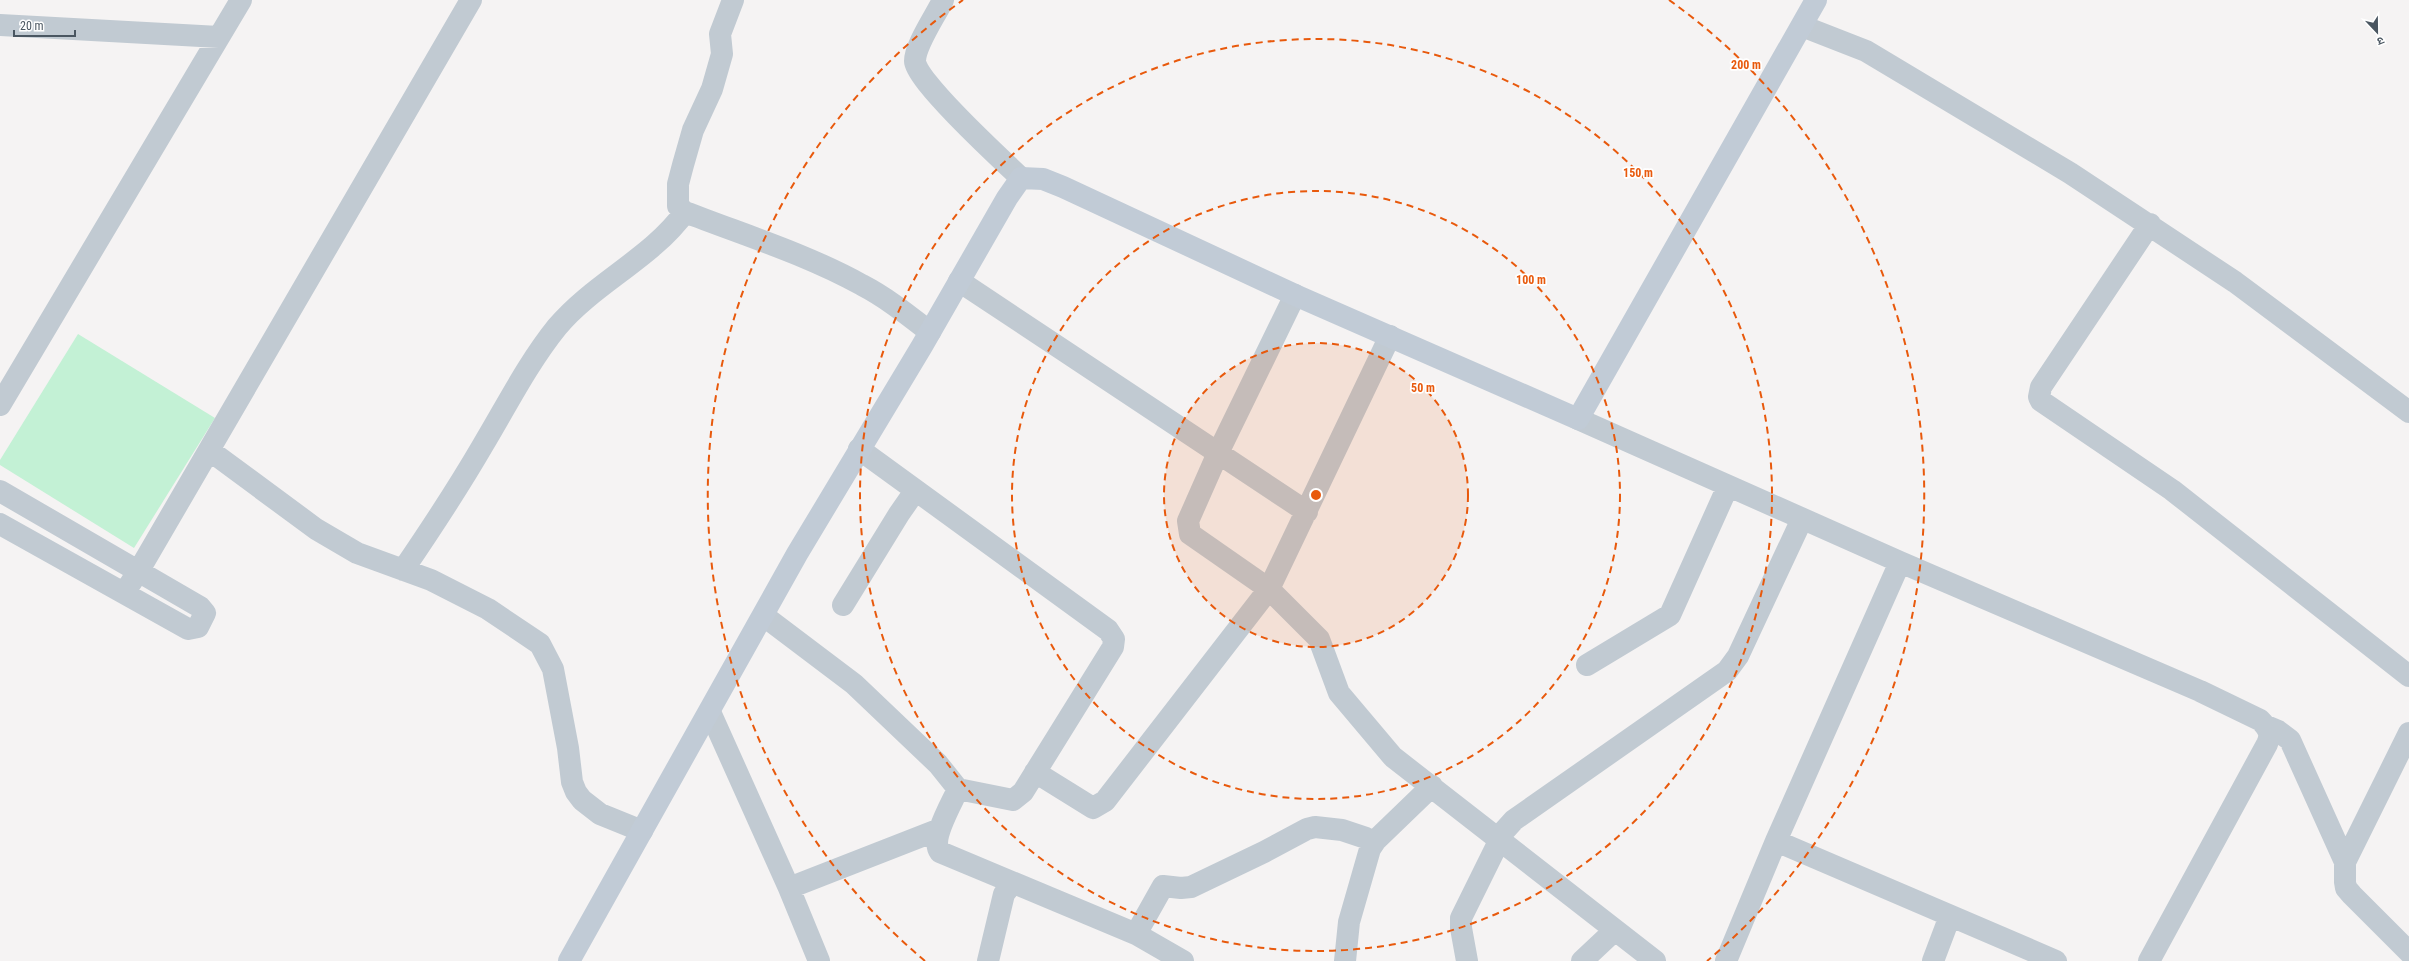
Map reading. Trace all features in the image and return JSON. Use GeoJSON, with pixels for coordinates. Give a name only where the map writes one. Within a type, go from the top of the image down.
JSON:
{"type":"FeatureCollection","features":[{"type":"Feature","properties":{"kind":"street"},"geometry":{"type":"LineString","coordinates":[[0,405],[241,0]]}},
{"type":"Feature","properties":{"kind":"street"},"geometry":{"type":"LineString","coordinates":[[124,593],[210,450],[472,0]]}},
{"type":"Feature","properties":{"kind":"street"},"geometry":{"type":"LineString","coordinates":[[733,0],[720,34],[722,54],[712,89],[693,130],[678,184],[677,203],[680,209],[742,235],[787,250],[837,272],[893,304],[930,332]]}},
{"type":"Feature","properties":{"kind":"street"},"geometry":{"type":"LineString","coordinates":[[943,0],[916,57],[917,67],[944,101],[1021,178],[1052,182],[1295,295],[1900,562],[2200,691],[2260,720],[2266,726],[2278,731],[2290,740],[2345,862],[2346,888],[2409,952]]}},
{"type":"Feature","properties":{"kind":"street"},"geometry":{"type":"LineString","coordinates":[[1578,419],[1816,0]]}},
{"type":"Feature","properties":{"kind":"street"},"geometry":{"type":"LineString","coordinates":[[0,25],[219,37]]}},
{"type":"Feature","properties":{"kind":"street"},"geometry":{"type":"LineString","coordinates":[[1802,26],[1866,51],[2070,173],[2150,224],[2235,282],[2409,412]]}},
{"type":"Feature","properties":{"kind":"street"},"geometry":{"type":"LineString","coordinates":[[569,961],[798,554],[859,449],[930,332],[1007,198],[1021,178]]}},
{"type":"Feature","properties":{"kind":"street"},"geometry":{"type":"LineString","coordinates":[[404,570],[451,500],[530,365],[558,327],[599,287],[670,231],[685,212]]}},
{"type":"Feature","properties":{"kind":"street"},"geometry":{"type":"LineString","coordinates":[[2150,224],[2041,387],[2039,397],[2041,401],[2172,490],[2409,676]]}},
{"type":"Feature","properties":{"kind":"street"},"geometry":{"type":"LineString","coordinates":[[959,281],[1307,512]]}},
{"type":"Feature","properties":{"kind":"street"},"geometry":{"type":"LineString","coordinates":[[1295,295],[1218,453],[1188,521],[1190,534],[1269,589],[1319,639],[1342,698],[1393,757],[1655,961]]}},
{"type":"Feature","properties":{"kind":"street"},"geometry":{"type":"LineString","coordinates":[[1035,772],[1093,808],[1102,805],[1269,589],[1390,336]]}},
{"type":"Feature","properties":{"kind":"street"},"geometry":{"type":"LineString","coordinates":[[764,616],[854,684],[938,764],[958,789],[1015,800],[1023,792],[1113,646],[1113,636],[859,449]]}},
{"type":"Feature","properties":{"kind":"street"},"geometry":{"type":"LineString","coordinates":[[210,450],[316,528],[357,553],[431,580],[488,609],[540,644],[553,669],[568,748],[572,782],[576,792],[582,800],[600,814],[642,831]]}},
{"type":"Feature","properties":{"kind":"street"},"geometry":{"type":"LineString","coordinates":[[1587,664],[1670,615],[1728,486]]}},
{"type":"Feature","properties":{"kind":"street"},"geometry":{"type":"LineString","coordinates":[[0,491],[200,607],[205,613],[198,627],[188,629],[0,524]]}},
{"type":"Feature","properties":{"kind":"street"},"geometry":{"type":"LineString","coordinates":[[843,605],[915,491]]}},
{"type":"Feature","properties":{"kind":"street"},"geometry":{"type":"LineString","coordinates":[[1467,961],[1461,928],[1461,918],[1498,839],[1514,820],[1733,666],[1802,519]]}},
{"type":"Feature","properties":{"kind":"street"},"geometry":{"type":"LineString","coordinates":[[1726,961],[1776,841],[1900,562]]}},
{"type":"Feature","properties":{"kind":"street"},"geometry":{"type":"LineString","coordinates":[[710,712],[789,888],[819,961]]}},
{"type":"Feature","properties":{"kind":"street"},"geometry":{"type":"LineString","coordinates":[[2149,961],[2267,744],[2270,736],[2266,726]]}},
{"type":"Feature","properties":{"kind":"street"},"geometry":{"type":"LineString","coordinates":[[2345,862],[2409,733]]}},
{"type":"Feature","properties":{"kind":"street"},"geometry":{"type":"LineString","coordinates":[[1345,961],[1349,922],[1370,847],[1432,786]]}},
{"type":"Feature","properties":{"kind":"street"},"geometry":{"type":"LineString","coordinates":[[958,789],[940,829],[936,845],[943,854],[1012,884],[1066,903],[1136,934],[1183,961]]}},
{"type":"Feature","properties":{"kind":"street"},"geometry":{"type":"LineString","coordinates":[[1136,934],[1163,886],[1181,888],[1191,887],[1306,829],[1315,827],[1342,830],[1366,838],[1370,847]]}},
{"type":"Feature","properties":{"kind":"street"},"geometry":{"type":"LineString","coordinates":[[789,888],[940,829]]}},
{"type":"Feature","properties":{"kind":"street"},"geometry":{"type":"LineString","coordinates":[[1776,841],[2056,961]]}},
{"type":"Feature","properties":{"kind":"street"},"geometry":{"type":"LineString","coordinates":[[988,961],[1004,894],[1012,884]]}},
{"type":"Feature","properties":{"kind":"street"},"geometry":{"type":"LineString","coordinates":[[1933,961],[1950,916]]}},
{"type":"Feature","properties":{"kind":"street"},"geometry":{"type":"LineString","coordinates":[[1582,961],[1615,930]]}},
{"type":"Feature","properties":{"kind":"green space"},"geometry":{"type":"Polygon","coordinates":[[[78,334],[215,418],[134,548],[0,465],[0,460],[78,334]]]}}]}
